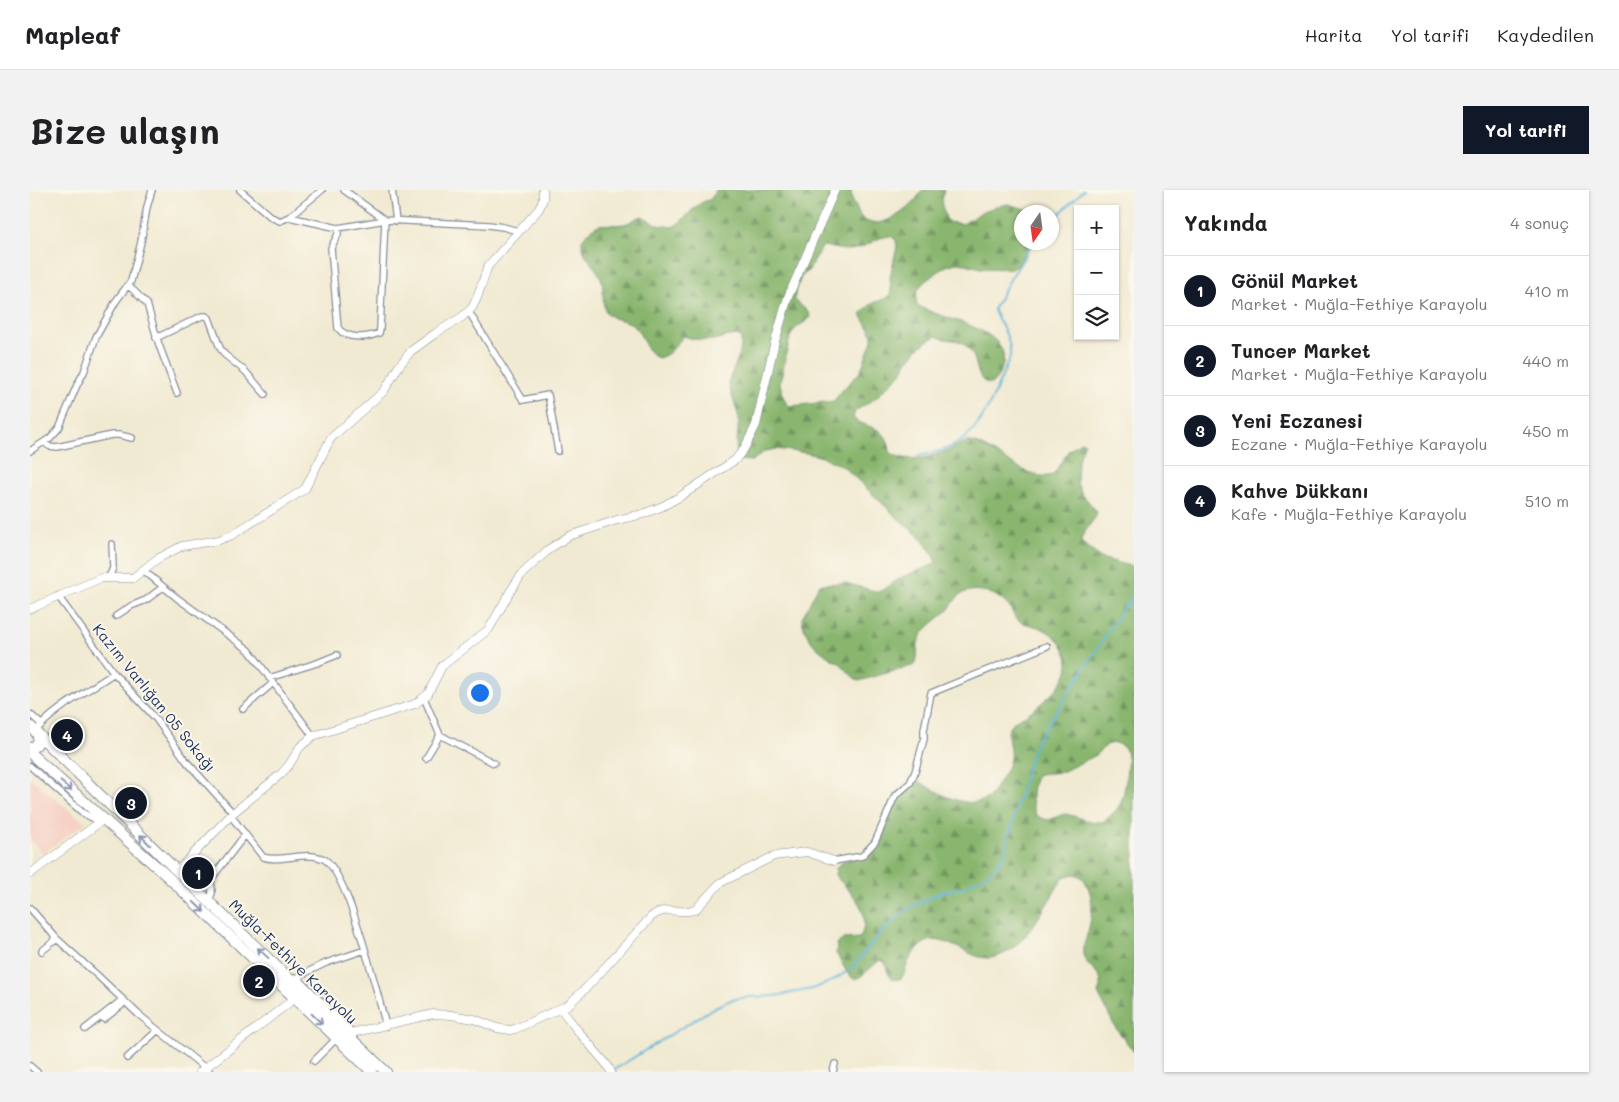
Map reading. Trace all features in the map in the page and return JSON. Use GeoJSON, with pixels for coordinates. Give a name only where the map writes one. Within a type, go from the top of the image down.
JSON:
{"type":"FeatureCollection","features":[{"type":"Feature","properties":{"kind":"highway"},"geometry":{"type":"LineString","coordinates":[[30,748],[35,746],[39,740],[34,727]]}},
{"type":"Feature","properties":{"kind":"highway","name":"Muğla-Fethiye Karayolu"},"geometry":{"type":"LineString","coordinates":[[34,727],[177,871],[294,978],[350,1033],[386,1072]]}},
{"type":"Feature","properties":{"kind":"highway","name":"Muğla-Fethiye Karayolu"},"geometry":{"type":"LineString","coordinates":[[30,753],[102,821],[167,876],[372,1072]]}},
{"type":"Feature","properties":{"kind":"street"},"geometry":{"type":"LineString","coordinates":[[30,451],[55,433],[63,421],[96,338],[112,308],[133,276],[152,190]]}},
{"type":"Feature","properties":{"kind":"street"},"geometry":{"type":"LineString","coordinates":[[240,190],[276,220],[284,220],[289,217],[322,190]]}},
{"type":"Feature","properties":{"kind":"street"},"geometry":{"type":"LineString","coordinates":[[344,190],[385,220]]}},
{"type":"Feature","properties":{"kind":"street"},"geometry":{"type":"LineString","coordinates":[[392,190],[396,221]]}},
{"type":"Feature","properties":{"kind":"street"},"geometry":{"type":"LineString","coordinates":[[30,609],[101,578],[132,578],[157,559],[182,546],[219,540],[232,534],[305,489],[324,449],[335,433],[384,391],[399,366],[411,351],[468,312],[475,304],[488,266],[539,208],[543,199],[543,190]]}},
{"type":"Feature","properties":{"kind":"street"},"geometry":{"type":"LineString","coordinates":[[177,871],[232,815],[281,774],[300,747],[312,736],[415,704],[424,698],[431,689],[442,666],[489,629],[522,574],[549,549],[569,536],[617,520],[643,514],[663,506],[681,496],[739,456],[756,425],[774,345],[788,297],[835,190]]}},
{"type":"Feature","properties":{"kind":"street"},"geometry":{"type":"LineString","coordinates":[[289,217],[338,228],[385,220],[489,225],[518,231]]}},
{"type":"Feature","properties":{"kind":"street"},"geometry":{"type":"LineString","coordinates":[[338,228],[338,234],[331,248],[338,328],[342,332],[365,338],[379,333],[380,329],[385,220]]}},
{"type":"Feature","properties":{"kind":"street"},"geometry":{"type":"LineString","coordinates":[[128,285],[147,304],[156,338],[178,393]]}},
{"type":"Feature","properties":{"kind":"street"},"geometry":{"type":"LineString","coordinates":[[468,312],[522,400],[548,395],[558,450]]}},
{"type":"Feature","properties":{"kind":"street"},"geometry":{"type":"LineString","coordinates":[[156,338],[202,316],[206,316],[209,318],[220,348],[225,355],[245,371],[265,394]]}},
{"type":"Feature","properties":{"kind":"street"},"geometry":{"type":"LineString","coordinates":[[44,442],[49,446],[57,447],[112,435],[132,438]]}},
{"type":"Feature","properties":{"kind":"street"},"geometry":{"type":"LineString","coordinates":[[110,577],[113,568],[112,544]]}},
{"type":"Feature","properties":{"kind":"street"},"geometry":{"type":"LineString","coordinates":[[143,570],[163,587],[249,650],[312,736]]}},
{"type":"Feature","properties":{"kind":"street"},"geometry":{"type":"LineString","coordinates":[[116,616],[131,606],[146,600],[163,587]]}},
{"type":"Feature","properties":{"kind":"street","name":"Kazım Varlığan 05 Sokağı"},"geometry":{"type":"LineString","coordinates":[[58,596],[114,673],[156,719],[187,762],[232,815],[260,854],[266,858],[302,856],[325,860],[329,864],[343,887],[365,950]]}},
{"type":"Feature","properties":{"kind":"street"},"geometry":{"type":"LineString","coordinates":[[350,1033],[433,1014],[464,1017],[497,1028],[510,1030],[561,1008],[574,1000],[651,917],[660,911],[695,910],[699,908],[710,891],[720,883],[774,856],[807,852],[834,861],[862,856],[879,836],[895,796],[910,783],[915,772],[924,739],[924,730],[932,693],[1047,646]]}},
{"type":"Feature","properties":{"kind":"street"},"geometry":{"type":"LineString","coordinates":[[243,708],[271,681],[337,655]]}},
{"type":"Feature","properties":{"kind":"street"},"geometry":{"type":"LineString","coordinates":[[30,714],[34,727],[114,673]]}},
{"type":"Feature","properties":{"kind":"street"},"geometry":{"type":"LineString","coordinates":[[424,698],[440,735],[494,763]]}},
{"type":"Feature","properties":{"kind":"street"},"geometry":{"type":"LineString","coordinates":[[426,758],[440,735]]}},
{"type":"Feature","properties":{"kind":"street"},"geometry":{"type":"LineString","coordinates":[[30,766],[83,813],[102,821]]}},
{"type":"Feature","properties":{"kind":"street"},"geometry":{"type":"LineString","coordinates":[[30,874],[102,821]]}},
{"type":"Feature","properties":{"kind":"street"},"geometry":{"type":"LineString","coordinates":[[209,901],[212,893],[211,879],[245,835]]}},
{"type":"Feature","properties":{"kind":"street"},"geometry":{"type":"LineString","coordinates":[[30,908],[57,939],[123,1001],[205,1070],[295,998]]}},
{"type":"Feature","properties":{"kind":"street"},"geometry":{"type":"LineString","coordinates":[[42,951],[57,939]]}},
{"type":"Feature","properties":{"kind":"street"},"geometry":{"type":"LineString","coordinates":[[294,978],[326,963],[365,950],[386,1026]]}},
{"type":"Feature","properties":{"kind":"street"},"geometry":{"type":"LineString","coordinates":[[104,1019],[123,1001]]}},
{"type":"Feature","properties":{"kind":"street"},"geometry":{"type":"LineString","coordinates":[[84,1029],[123,1001]]}},
{"type":"Feature","properties":{"kind":"street"},"geometry":{"type":"LineString","coordinates":[[561,1008],[610,1070]]}},
{"type":"Feature","properties":{"kind":"street"},"geometry":{"type":"LineString","coordinates":[[127,1058],[157,1031]]}},
{"type":"Feature","properties":{"kind":"street"},"geometry":{"type":"LineString","coordinates":[[314,1061],[337,1038]]}},
{"type":"Feature","properties":{"kind":"street"},"geometry":{"type":"LineString","coordinates":[[833,1072],[835,1064]]}},
{"type":"Feature","properties":{"kind":"street"},"geometry":{"type":"LineString","coordinates":[[30,1066],[36,1072]]}},
{"type":"Feature","properties":{"kind":"shaded area"},"geometry":{"type":"Polygon","coordinates":[[[30,777],[86,823],[43,853],[30,840],[30,777]]]}},
{"type":"Feature","properties":{"kind":"green space"},"geometry":{"type":"Polygon","coordinates":[[[716,190],[851,190],[853,202],[861,217],[870,222],[879,223],[897,216],[905,210],[922,190],[944,190],[944,214],[948,222],[963,224],[982,212],[997,206],[1008,204],[1014,206],[1014,250],[1027,250],[1017,266],[1012,269],[981,268],[956,263],[946,266],[924,282],[917,291],[916,304],[926,310],[970,326],[996,341],[1002,351],[1003,364],[996,379],[991,384],[982,380],[974,356],[963,343],[936,336],[918,349],[900,374],[876,398],[855,411],[853,418],[881,432],[888,443],[890,452],[897,456],[913,459],[921,458],[971,442],[990,450],[1022,469],[1043,476],[1053,475],[1069,450],[1082,441],[1085,443],[1078,461],[1077,483],[1082,494],[1097,512],[1081,540],[1083,544],[1101,558],[1134,567],[1134,1052],[1115,1027],[1098,993],[1101,983],[1100,978],[1084,958],[1083,949],[1090,922],[1092,902],[1086,883],[1082,877],[1076,875],[1064,877],[1023,939],[1001,955],[988,958],[980,957],[934,940],[926,942],[915,952],[908,962],[904,975],[897,980],[892,979],[885,962],[880,960],[860,977],[854,979],[848,974],[836,953],[837,944],[844,939],[860,938],[864,928],[864,919],[859,903],[835,875],[836,868],[844,861],[868,853],[883,839],[882,823],[896,793],[915,779],[940,794],[960,801],[979,802],[988,798],[1008,765],[1010,758],[1008,735],[1010,726],[1039,705],[1059,686],[1067,671],[1067,658],[1064,648],[1052,635],[1043,629],[1018,620],[1006,603],[995,595],[976,590],[963,593],[956,598],[948,610],[925,631],[918,643],[915,665],[859,681],[841,664],[816,647],[808,637],[802,618],[819,585],[845,583],[881,591],[902,577],[933,565],[936,561],[934,555],[917,534],[844,467],[823,457],[776,449],[765,451],[752,461],[740,460],[736,452],[739,418],[728,383],[741,347],[740,336],[697,340],[684,336],[670,352],[658,358],[650,352],[633,325],[616,319],[606,312],[601,278],[582,246],[582,240],[588,233],[597,226],[626,223],[642,216],[658,225],[673,227],[705,201],[711,199],[716,190]],[[891,236],[880,238],[859,248],[844,250],[824,246],[809,270],[801,277],[794,299],[809,313],[810,318],[795,329],[790,337],[780,383],[787,405],[834,401],[860,372],[872,341],[870,330],[861,314],[871,304],[890,295],[890,278],[897,247],[896,240],[891,236]],[[1116,743],[1108,744],[1094,756],[1062,772],[1038,774],[1032,794],[1036,815],[1049,820],[1066,814],[1097,822],[1108,818],[1120,804],[1123,795],[1127,763],[1125,748],[1116,743]]]}},
{"type":"Feature","properties":{"kind":"waterway"},"geometry":{"type":"LineString","coordinates":[[1059,214],[1084,190]]}},
{"type":"Feature","properties":{"kind":"waterway"},"geometry":{"type":"LineString","coordinates":[[917,456],[940,451],[961,441],[977,425],[990,403],[1010,357],[1008,338],[994,308],[1029,250]]}},
{"type":"Feature","properties":{"kind":"waterway"},"geometry":{"type":"LineString","coordinates":[[612,1071],[715,1007],[731,1000],[747,997],[775,996],[812,989],[832,981],[851,969],[882,931],[909,908],[942,892],[964,887],[989,873],[1003,858],[1029,761],[1036,742],[1121,611],[1134,595]]}},
{"type":"Feature","properties":{"kind":"place","name":"Kahve Dükkanı"},"geometry":{"type":"Point","coordinates":[67,735]}},
{"type":"Feature","properties":{"kind":"place","name":"Yeni Eczanesi"},"geometry":{"type":"Point","coordinates":[131,803]}},
{"type":"Feature","properties":{"kind":"place","name":"Gönül Market"},"geometry":{"type":"Point","coordinates":[198,873]}},
{"type":"Feature","properties":{"kind":"place","name":"Tuncer Market"},"geometry":{"type":"Point","coordinates":[259,981]}}]}
